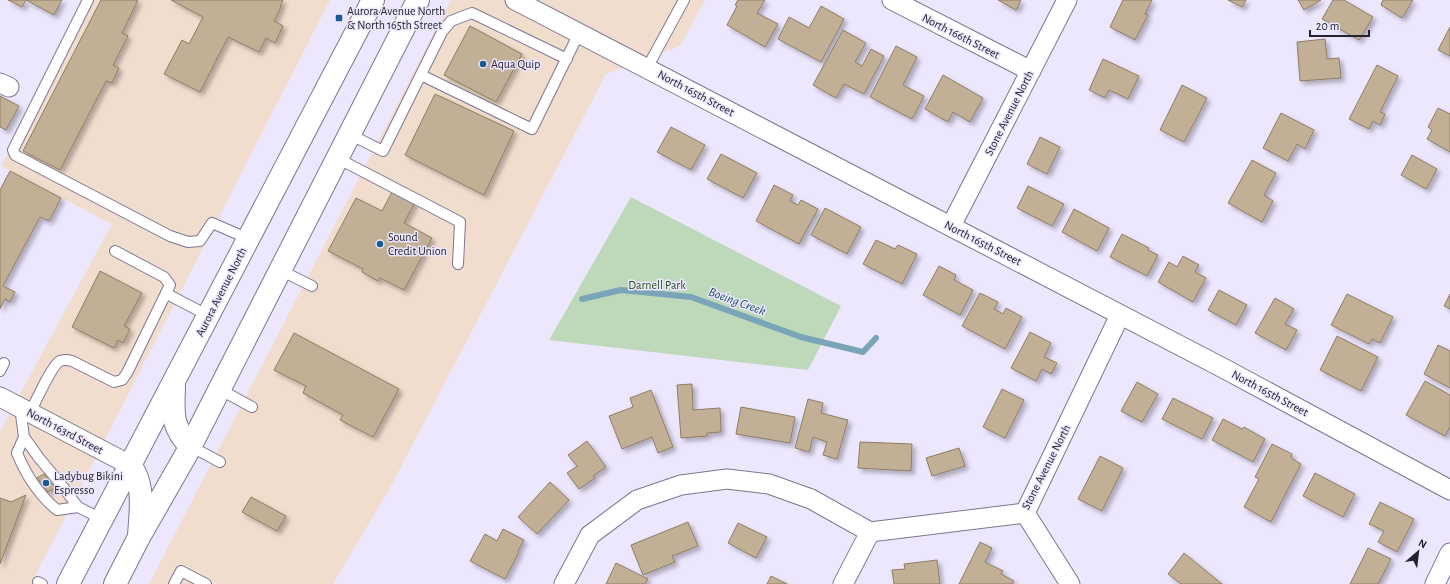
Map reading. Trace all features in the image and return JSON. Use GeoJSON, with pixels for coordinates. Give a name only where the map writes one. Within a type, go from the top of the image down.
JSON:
{"type":"FeatureCollection","features":[{"type":"Feature","properties":{"kind":"main road","name":"Aurora Avenue North"},"geometry":{"type":"LineString","coordinates":[[68,584],[373,0]]}},
{"type":"Feature","properties":{"kind":"main road"},"geometry":{"type":"LineString","coordinates":[[115,584],[190,446],[418,0]]}},
{"type":"Feature","properties":{"kind":"main road"},"geometry":{"type":"LineString","coordinates":[[174,382],[174,420],[180,436],[190,446]]}},
{"type":"Feature","properties":{"kind":"main road"},"geometry":{"type":"LineString","coordinates":[[130,465],[136,473],[141,490],[140,537]]}},
{"type":"Feature","properties":{"kind":"street","name":"North 165th Street"},"geometry":{"type":"LineString","coordinates":[[515,0],[1223,368],[1450,490]]}},
{"type":"Feature","properties":{"kind":"street","name":"North 166th Street"},"geometry":{"type":"LineString","coordinates":[[892,0],[1031,71]]}},
{"type":"Feature","properties":{"kind":"street","name":"Stone Avenue North"},"geometry":{"type":"LineString","coordinates":[[951,226],[1067,0]]}},
{"type":"Feature","properties":{"kind":"street","name":"Stone Avenue North"},"geometry":{"type":"LineString","coordinates":[[870,532],[1025,513],[1120,315]]}},
{"type":"Feature","properties":{"kind":"street","name":"North 163rd Street"},"geometry":{"type":"LineString","coordinates":[[0,397],[130,465]]}},
{"type":"Feature","properties":{"kind":"street"},"geometry":{"type":"LineString","coordinates":[[564,584],[590,535],[636,500],[680,485],[727,479],[769,484],[811,499],[870,532],[843,584]]}},
{"type":"Feature","properties":{"kind":"street"},"geometry":{"type":"LineString","coordinates":[[1025,513],[1070,584]]}},
{"type":"Feature","properties":{"kind":"street"},"geometry":{"type":"LineString","coordinates":[[1435,584],[1450,553]]}},
{"type":"Feature","properties":{"kind":"lane"},"geometry":{"type":"LineString","coordinates":[[88,0],[13,150],[15,155],[170,236],[188,242],[200,241],[212,222],[249,239]]}},
{"type":"Feature","properties":{"kind":"lane"},"geometry":{"type":"LineString","coordinates":[[647,68],[684,0]]}},
{"type":"Feature","properties":{"kind":"lane"},"geometry":{"type":"LineString","coordinates":[[349,134],[383,151],[442,32],[451,22],[472,13],[567,59]]}},
{"type":"Feature","properties":{"kind":"lane"},"geometry":{"type":"LineString","coordinates":[[421,76],[532,129],[579,33]]}},
{"type":"Feature","properties":{"kind":"lane"},"geometry":{"type":"LineString","coordinates":[[337,158],[460,222],[458,264]]}},
{"type":"Feature","properties":{"kind":"lane"},"geometry":{"type":"LineString","coordinates":[[78,507],[57,510],[47,502],[21,464],[17,453],[24,437],[25,410],[54,366],[61,360],[72,361],[114,382],[122,380],[167,294],[170,285],[168,280],[115,251]]}},
{"type":"Feature","properties":{"kind":"lane"},"geometry":{"type":"LineString","coordinates":[[280,270],[312,286]]}},
{"type":"Feature","properties":{"kind":"lane"},"geometry":{"type":"LineString","coordinates":[[167,294],[209,316]]}},
{"type":"Feature","properties":{"kind":"lane"},"geometry":{"type":"LineString","coordinates":[[219,389],[252,407]]}},
{"type":"Feature","properties":{"kind":"lane"},"geometry":{"type":"LineString","coordinates":[[24,437],[78,507],[102,519]]}},
{"type":"Feature","properties":{"kind":"lane"},"geometry":{"type":"LineString","coordinates":[[190,446],[220,462]]}},
{"type":"Feature","properties":{"kind":"lane"},"geometry":{"type":"LineString","coordinates":[[174,584],[181,571],[206,584]]}},
{"type":"Feature","properties":{"kind":"shaded area"},"geometry":{"type":"Polygon","coordinates":[[[86,0],[330,0],[31,584],[0,584],[0,431],[112,224],[1,166],[86,0]]]}},
{"type":"Feature","properties":{"kind":"shaded area"},"geometry":{"type":"Polygon","coordinates":[[[451,0],[705,0],[680,46],[606,74],[391,486],[333,584],[149,584],[451,0]]]}},
{"type":"Feature","properties":{"kind":"green space","name":"Darnell Park"},"geometry":{"type":"Polygon","coordinates":[[[631,197],[841,306],[808,370],[549,340],[631,197]]]}},
{"type":"Feature","properties":{"kind":"building"},"geometry":{"type":"Polygon","coordinates":[[[8,0],[26,0],[22,7],[8,0]]]}},
{"type":"Feature","properties":{"kind":"building"},"geometry":{"type":"Polygon","coordinates":[[[26,0],[62,0],[54,15],[26,0]]]}},
{"type":"Feature","properties":{"kind":"building"},"geometry":{"type":"Polygon","coordinates":[[[101,0],[138,0],[122,33],[128,36],[113,65],[119,68],[112,83],[106,81],[60,170],[23,151],[101,0]]]}},
{"type":"Feature","properties":{"kind":"building"},"geometry":{"type":"Polygon","coordinates":[[[171,0],[283,0],[274,21],[283,26],[275,43],[266,38],[259,52],[228,37],[200,92],[164,74],[182,40],[189,44],[203,17],[171,0]]]}},
{"type":"Feature","properties":{"kind":"building"},"geometry":{"type":"Polygon","coordinates":[[[738,0],[765,0],[757,13],[778,24],[765,47],[727,25],[737,6],[735,5],[738,0]]]}},
{"type":"Feature","properties":{"kind":"building"},"geometry":{"type":"Polygon","coordinates":[[[998,0],[1021,0],[1016,10],[998,0]]]}},
{"type":"Feature","properties":{"kind":"building"},"geometry":{"type":"Polygon","coordinates":[[[1123,0],[1152,0],[1145,14],[1148,15],[1135,40],[1110,27],[1123,0]]]}},
{"type":"Feature","properties":{"kind":"building"},"geometry":{"type":"Polygon","coordinates":[[[1228,0],[1246,0],[1242,7],[1228,0]]]}},
{"type":"Feature","properties":{"kind":"building"},"geometry":{"type":"Polygon","coordinates":[[[1298,0],[1321,0],[1304,10],[1298,0]]]}},
{"type":"Feature","properties":{"kind":"building"},"geometry":{"type":"Polygon","coordinates":[[[1333,0],[1344,0],[1373,17],[1359,40],[1322,19],[1333,0]]]}},
{"type":"Feature","properties":{"kind":"building"},"geometry":{"type":"Polygon","coordinates":[[[1383,0],[1413,0],[1402,18],[1381,5],[1383,0]]]}},
{"type":"Feature","properties":{"kind":"building"},"geometry":{"type":"Polygon","coordinates":[[[821,6],[844,19],[821,62],[778,39],[789,17],[809,28],[821,6]]]}},
{"type":"Feature","properties":{"kind":"building","name":"Aqua Quip"},"geometry":{"type":"Polygon","coordinates":[[[470,26],[522,54],[496,102],[444,75],[470,26]]]}},
{"type":"Feature","properties":{"kind":"building"},"geometry":{"type":"Polygon","coordinates":[[[1450,27],[1450,56],[1438,50],[1450,27]]]}},
{"type":"Feature","properties":{"kind":"building"},"geometry":{"type":"Polygon","coordinates":[[[843,30],[866,43],[855,62],[862,66],[871,49],[884,56],[864,94],[844,84],[836,98],[813,85],[843,30]]]}},
{"type":"Feature","properties":{"kind":"building"},"geometry":{"type":"Polygon","coordinates":[[[1325,39],[1327,59],[1339,58],[1341,78],[1300,81],[1297,42],[1325,39]]]}},
{"type":"Feature","properties":{"kind":"building"},"geometry":{"type":"Polygon","coordinates":[[[896,46],[917,57],[903,85],[924,96],[912,119],[870,97],[896,46]]]}},
{"type":"Feature","properties":{"kind":"building"},"geometry":{"type":"Polygon","coordinates":[[[1103,59],[1139,76],[1128,99],[1109,90],[1105,98],[1089,90],[1103,59]]]}},
{"type":"Feature","properties":{"kind":"building"},"geometry":{"type":"Polygon","coordinates":[[[1377,65],[1398,76],[1380,112],[1385,114],[1380,125],[1373,121],[1369,129],[1349,119],[1377,65]]]}},
{"type":"Feature","properties":{"kind":"building"},"geometry":{"type":"Polygon","coordinates":[[[943,75],[983,98],[970,122],[953,112],[948,122],[925,109],[943,75]]]}},
{"type":"Feature","properties":{"kind":"building"},"geometry":{"type":"Polygon","coordinates":[[[1182,85],[1207,98],[1184,142],[1160,130],[1182,85]]]}},
{"type":"Feature","properties":{"kind":"building"},"geometry":{"type":"Polygon","coordinates":[[[435,94],[514,131],[484,195],[405,155],[435,94]]]}},
{"type":"Feature","properties":{"kind":"building"},"geometry":{"type":"Polygon","coordinates":[[[0,96],[19,106],[6,130],[0,127],[0,96]]]}},
{"type":"Feature","properties":{"kind":"building"},"geometry":{"type":"Polygon","coordinates":[[[1438,108],[1450,114],[1450,152],[1427,139],[1432,130],[1428,127],[1438,108]]]}},
{"type":"Feature","properties":{"kind":"building"},"geometry":{"type":"Polygon","coordinates":[[[1281,113],[1314,130],[1305,149],[1297,144],[1288,161],[1263,148],[1281,113]]]}},
{"type":"Feature","properties":{"kind":"building"},"geometry":{"type":"Polygon","coordinates":[[[671,127],[705,145],[691,170],[657,152],[671,127]]]}},
{"type":"Feature","properties":{"kind":"building"},"geometry":{"type":"Polygon","coordinates":[[[1040,137],[1060,147],[1047,174],[1027,164],[1040,137]]]}},
{"type":"Feature","properties":{"kind":"building"},"geometry":{"type":"Polygon","coordinates":[[[721,154],[757,173],[743,198],[707,179],[721,154]]]}},
{"type":"Feature","properties":{"kind":"building"},"geometry":{"type":"Polygon","coordinates":[[[1412,155],[1437,169],[1426,189],[1401,175],[1412,155]]]}},
{"type":"Feature","properties":{"kind":"building"},"geometry":{"type":"Polygon","coordinates":[[[1252,160],[1276,173],[1264,195],[1273,201],[1262,222],[1228,203],[1252,160]]]}},
{"type":"Feature","properties":{"kind":"building"},"geometry":{"type":"Polygon","coordinates":[[[10,171],[61,198],[49,221],[40,217],[3,286],[15,292],[10,302],[5,299],[0,309],[0,190],[10,171]]]}},
{"type":"Feature","properties":{"kind":"building"},"geometry":{"type":"Polygon","coordinates":[[[774,185],[793,195],[790,201],[798,205],[801,200],[818,209],[799,244],[756,221],[774,185]]]}},
{"type":"Feature","properties":{"kind":"building"},"geometry":{"type":"Polygon","coordinates":[[[1028,186],[1064,204],[1052,226],[1017,208],[1028,186]]]}},
{"type":"Feature","properties":{"kind":"building","name":"Sound Credit Union"},"geometry":{"type":"Polygon","coordinates":[[[393,190],[415,202],[404,223],[432,238],[404,290],[380,278],[378,281],[362,272],[363,269],[328,251],[356,198],[382,211],[393,190]]]}},
{"type":"Feature","properties":{"kind":"building"},"geometry":{"type":"Polygon","coordinates":[[[825,208],[861,227],[847,254],[811,235],[825,208]]]}},
{"type":"Feature","properties":{"kind":"building"},"geometry":{"type":"Polygon","coordinates":[[[1074,209],[1109,228],[1097,251],[1062,232],[1074,209]]]}},
{"type":"Feature","properties":{"kind":"building"},"geometry":{"type":"Polygon","coordinates":[[[1122,234],[1149,248],[1148,250],[1158,255],[1147,276],[1110,257],[1122,234]]]}},
{"type":"Feature","properties":{"kind":"building"},"geometry":{"type":"Polygon","coordinates":[[[876,240],[895,249],[898,245],[917,254],[902,284],[863,264],[876,240]]]}},
{"type":"Feature","properties":{"kind":"building"},"geometry":{"type":"Polygon","coordinates":[[[1183,256],[1199,265],[1195,272],[1206,278],[1193,302],[1158,282],[1169,262],[1177,267],[1183,256]]]}},
{"type":"Feature","properties":{"kind":"building"},"geometry":{"type":"Polygon","coordinates":[[[939,266],[956,275],[954,280],[973,290],[960,315],[923,295],[939,266]]]}},
{"type":"Feature","properties":{"kind":"building"},"geometry":{"type":"Polygon","coordinates":[[[100,271],[142,293],[124,326],[130,329],[123,343],[118,340],[114,348],[72,327],[100,271]]]}},
{"type":"Feature","properties":{"kind":"building"},"geometry":{"type":"Polygon","coordinates":[[[1219,290],[1247,305],[1236,325],[1208,310],[1219,290]]]}},
{"type":"Feature","properties":{"kind":"building"},"geometry":{"type":"Polygon","coordinates":[[[980,293],[998,302],[994,309],[1003,314],[1006,308],[1022,317],[1005,349],[962,326],[980,293]]]}},
{"type":"Feature","properties":{"kind":"building"},"geometry":{"type":"Polygon","coordinates":[[[1347,294],[1393,317],[1380,343],[1372,339],[1369,344],[1331,325],[1347,294]]]}},
{"type":"Feature","properties":{"kind":"building"},"geometry":{"type":"Polygon","coordinates":[[[1450,294],[1450,309],[1444,306],[1450,294]]]}},
{"type":"Feature","properties":{"kind":"building"},"geometry":{"type":"Polygon","coordinates":[[[1275,298],[1294,309],[1285,324],[1297,330],[1286,350],[1255,333],[1275,298]]]}},
{"type":"Feature","properties":{"kind":"building"},"geometry":{"type":"Polygon","coordinates":[[[1030,332],[1051,343],[1044,357],[1057,363],[1051,374],[1042,369],[1036,381],[1011,368],[1030,332]]]}},
{"type":"Feature","properties":{"kind":"building"},"geometry":{"type":"Polygon","coordinates":[[[294,333],[399,389],[373,437],[340,420],[343,415],[303,393],[306,386],[274,370],[294,333]]]}},
{"type":"Feature","properties":{"kind":"building"},"geometry":{"type":"Polygon","coordinates":[[[1337,336],[1378,357],[1361,391],[1320,370],[1337,336]]]}},
{"type":"Feature","properties":{"kind":"building"},"geometry":{"type":"Polygon","coordinates":[[[1438,345],[1450,351],[1450,388],[1424,374],[1438,345]]]}},
{"type":"Feature","properties":{"kind":"building"},"geometry":{"type":"Polygon","coordinates":[[[1425,381],[1450,395],[1450,427],[1445,436],[1406,415],[1425,381]]]}},
{"type":"Feature","properties":{"kind":"building"},"geometry":{"type":"Polygon","coordinates":[[[1137,382],[1158,394],[1142,422],[1121,411],[1137,382]]]}},
{"type":"Feature","properties":{"kind":"building"},"geometry":{"type":"Polygon","coordinates":[[[692,384],[693,410],[720,408],[721,432],[707,433],[707,436],[681,438],[677,385],[692,384]]]}},
{"type":"Feature","properties":{"kind":"building"},"geometry":{"type":"Polygon","coordinates":[[[1002,389],[1024,400],[1005,438],[983,427],[1002,389]]]}},
{"type":"Feature","properties":{"kind":"building"},"geometry":{"type":"Polygon","coordinates":[[[651,390],[673,447],[658,453],[652,437],[622,449],[609,416],[633,407],[630,398],[651,390]]]}},
{"type":"Feature","properties":{"kind":"building"},"geometry":{"type":"Polygon","coordinates":[[[1173,398],[1213,418],[1202,439],[1162,419],[1173,398]]]}},
{"type":"Feature","properties":{"kind":"building"},"geometry":{"type":"Polygon","coordinates":[[[808,399],[823,403],[821,413],[848,420],[837,459],[823,455],[827,442],[813,437],[809,452],[795,448],[808,399]]]}},
{"type":"Feature","properties":{"kind":"building"},"geometry":{"type":"Polygon","coordinates":[[[741,407],[795,417],[790,443],[736,434],[741,407]]]}},
{"type":"Feature","properties":{"kind":"building"},"geometry":{"type":"Polygon","coordinates":[[[1223,419],[1242,429],[1244,427],[1265,439],[1253,462],[1212,440],[1223,419]]]}},
{"type":"Feature","properties":{"kind":"building"},"geometry":{"type":"Polygon","coordinates":[[[587,441],[606,467],[593,476],[595,478],[579,489],[567,473],[577,466],[568,455],[587,441]]]}},
{"type":"Feature","properties":{"kind":"building"},"geometry":{"type":"Polygon","coordinates":[[[860,442],[912,444],[911,471],[858,468],[860,442]]]}},
{"type":"Feature","properties":{"kind":"building"},"geometry":{"type":"Polygon","coordinates":[[[1272,444],[1292,454],[1291,458],[1301,464],[1271,522],[1244,507],[1259,479],[1255,477],[1272,444]]]}},
{"type":"Feature","properties":{"kind":"building"},"geometry":{"type":"Polygon","coordinates":[[[959,448],[965,466],[932,476],[926,458],[959,448]]]}},
{"type":"Feature","properties":{"kind":"building"},"geometry":{"type":"Polygon","coordinates":[[[1100,456],[1123,468],[1102,511],[1078,499],[1100,456]]]}},
{"type":"Feature","properties":{"kind":"building"},"geometry":{"type":"Polygon","coordinates":[[[1315,473],[1355,494],[1343,517],[1303,496],[1315,473]]]}},
{"type":"Feature","properties":{"kind":"building","name":"Ladybug Bikini Espresso"},"geometry":{"type":"Polygon","coordinates":[[[44,474],[55,488],[48,492],[37,478],[44,474]]]}},
{"type":"Feature","properties":{"kind":"building"},"geometry":{"type":"Polygon","coordinates":[[[550,482],[569,500],[537,534],[518,517],[550,482]]]}},
{"type":"Feature","properties":{"kind":"building"},"geometry":{"type":"Polygon","coordinates":[[[26,495],[0,564],[0,498],[11,502],[26,495]]]}},
{"type":"Feature","properties":{"kind":"building"},"geometry":{"type":"Polygon","coordinates":[[[251,497],[286,516],[277,531],[242,512],[251,497]]]}},
{"type":"Feature","properties":{"kind":"building"},"geometry":{"type":"Polygon","coordinates":[[[1380,502],[1414,519],[1397,552],[1378,542],[1384,531],[1369,524],[1380,502]]]}},
{"type":"Feature","properties":{"kind":"building"},"geometry":{"type":"Polygon","coordinates":[[[688,522],[698,546],[672,556],[675,562],[643,575],[631,545],[688,522]]]}},
{"type":"Feature","properties":{"kind":"building"},"geometry":{"type":"Polygon","coordinates":[[[738,523],[767,537],[756,558],[728,543],[738,523]]]}},
{"type":"Feature","properties":{"kind":"building"},"geometry":{"type":"Polygon","coordinates":[[[503,529],[524,540],[505,579],[470,561],[485,534],[497,541],[503,529]]]}},
{"type":"Feature","properties":{"kind":"building"},"geometry":{"type":"Polygon","coordinates":[[[980,542],[992,548],[985,562],[1003,571],[1001,574],[1014,581],[1012,584],[959,584],[980,542]]]}},
{"type":"Feature","properties":{"kind":"building"},"geometry":{"type":"Polygon","coordinates":[[[1368,548],[1391,559],[1378,584],[1350,584],[1368,548]]]}},
{"type":"Feature","properties":{"kind":"building"},"geometry":{"type":"Polygon","coordinates":[[[1184,553],[1222,584],[1181,584],[1168,574],[1184,553]]]}},
{"type":"Feature","properties":{"kind":"building"},"geometry":{"type":"Polygon","coordinates":[[[937,560],[940,584],[894,584],[892,570],[905,569],[904,564],[937,560]]]}},
{"type":"Feature","properties":{"kind":"building"},"geometry":{"type":"Polygon","coordinates":[[[616,563],[648,579],[645,584],[606,584],[616,563]]]}},
{"type":"Feature","properties":{"kind":"building"},"geometry":{"type":"Polygon","coordinates":[[[771,576],[787,584],[767,584],[771,576]]]}},
{"type":"Feature","properties":{"kind":"waterway","name":"Boeing Creek"},"geometry":{"type":"LineString","coordinates":[[582,299],[621,290],[691,297],[801,337],[863,352],[876,338]]}},
{"type":"Feature","properties":{"kind":"place","name":"Aurora Avenue North & North 165th Street"},"geometry":{"type":"Point","coordinates":[339,18]}},
{"type":"Feature","properties":{"kind":"place","name":"Aqua Quip"},"geometry":{"type":"Point","coordinates":[483,64]}},
{"type":"Feature","properties":{"kind":"place","name":"Sound Credit Union"},"geometry":{"type":"Point","coordinates":[380,244]}},
{"type":"Feature","properties":{"kind":"place","name":"Ladybug Bikini Espresso"},"geometry":{"type":"Point","coordinates":[46,483]}}]}
